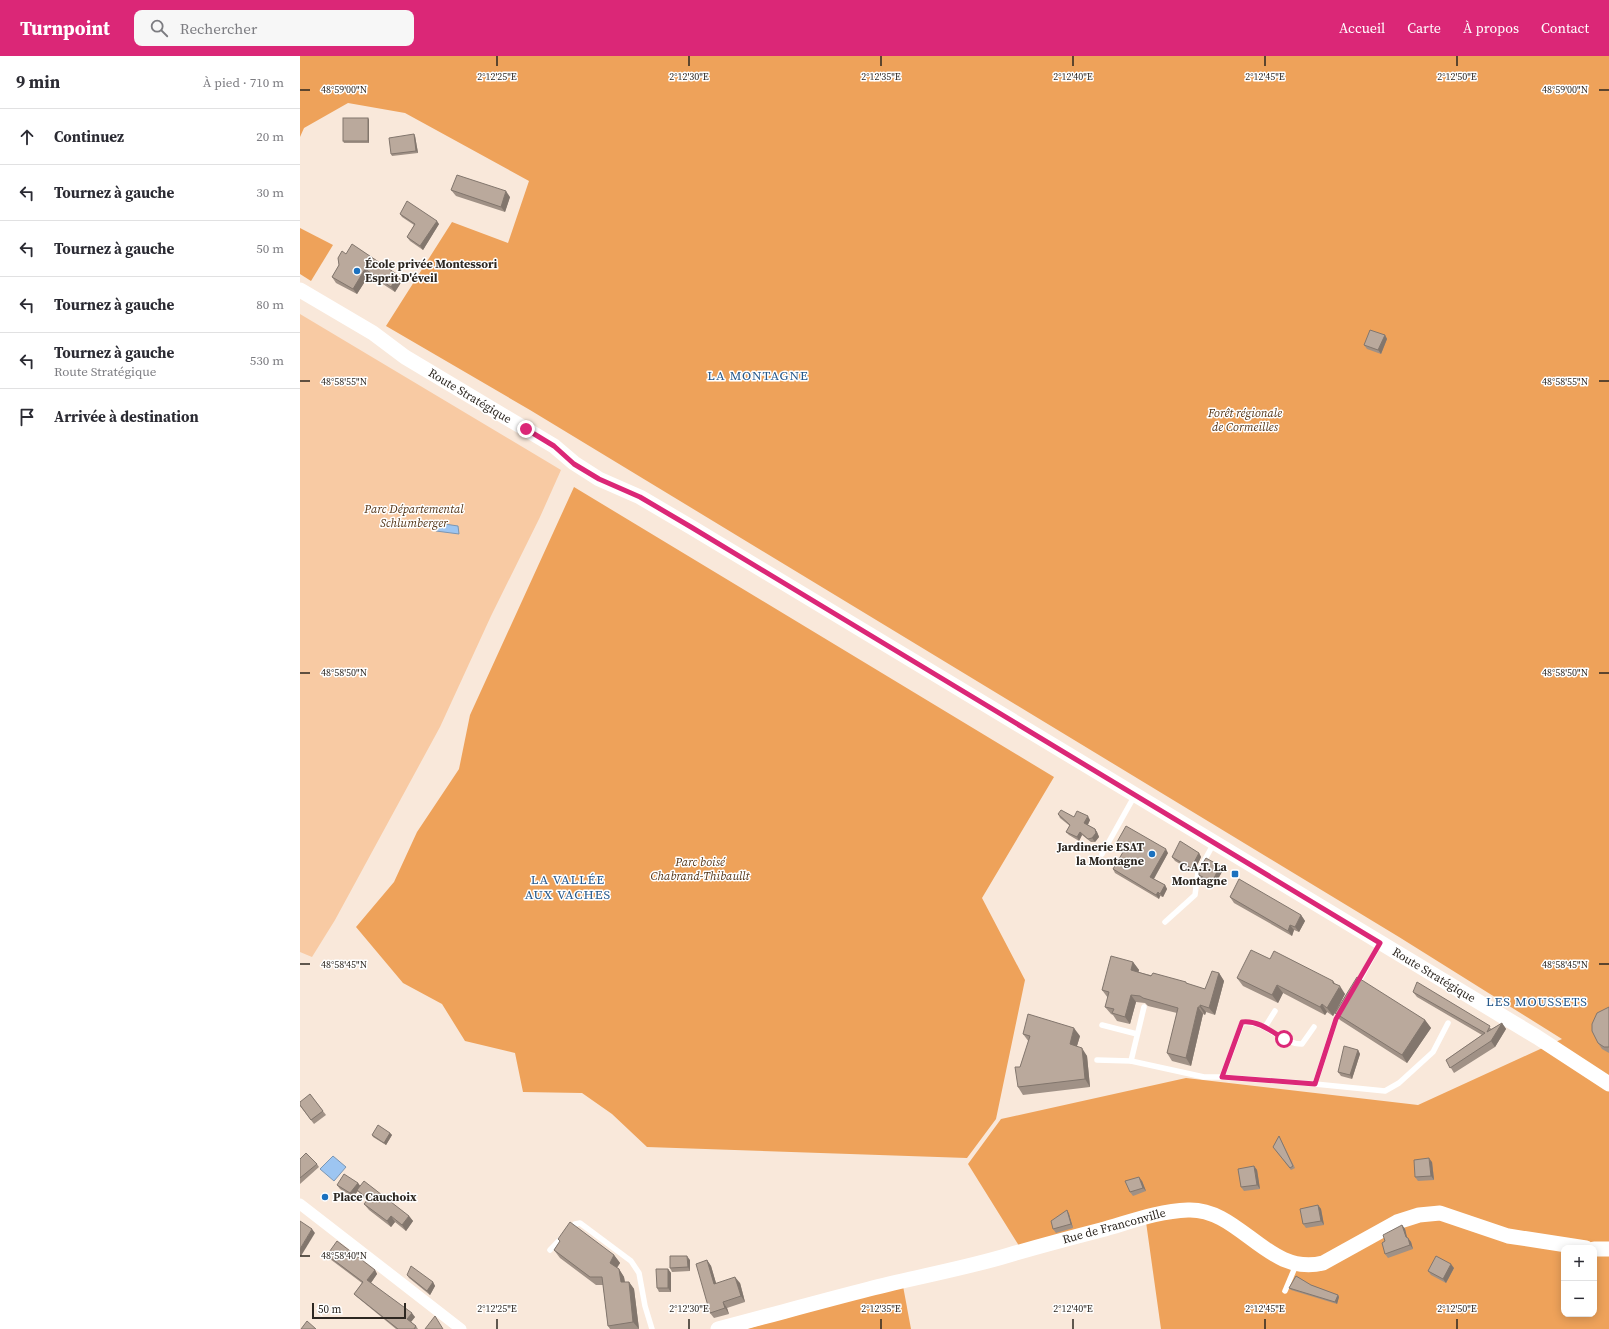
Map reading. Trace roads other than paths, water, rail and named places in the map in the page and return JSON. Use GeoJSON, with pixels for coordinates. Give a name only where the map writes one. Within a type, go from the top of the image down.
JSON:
{"type":"FeatureCollection","features":[{"type":"Feature","properties":{"kind":"street","name":"Route Stratégique"},"geometry":{"type":"LineString","coordinates":[[300,290],[373,333],[405,357],[554,446],[579,456],[599,467],[640,497],[1537,1037],[1609,1084]]}},
{"type":"Feature","properties":{"kind":"street","name":"Route Stratégique"},"geometry":{"type":"LineString","coordinates":[[300,301],[368,341],[405,357]]}},
{"type":"Feature","properties":{"kind":"street"},"geometry":{"type":"LineString","coordinates":[[300,1204],[314,1212],[461,1329]]}},
{"type":"Feature","properties":{"kind":"street","name":"Rue de Franconville"},"geometry":{"type":"LineString","coordinates":[[718,1329],[870,1288],[1008,1256],[1168,1212],[1190,1210],[1211,1214],[1230,1223],[1278,1257],[1296,1265],[1312,1266],[1323,1263],[1397,1222],[1419,1215],[1440,1213],[1508,1236],[1566,1245]]}},
{"type":"Feature","properties":{"kind":"street"},"geometry":{"type":"LineString","coordinates":[[1597,1249],[1609,1249]]}},
{"type":"Feature","properties":{"kind":"lane"},"geometry":{"type":"LineString","coordinates":[[1102,854],[1135,795]]}},
{"type":"Feature","properties":{"kind":"lane"},"geometry":{"type":"LineString","coordinates":[[1165,922],[1195,895],[1198,872],[1214,842]]}},
{"type":"Feature","properties":{"kind":"lane"},"geometry":{"type":"LineString","coordinates":[[1352,993],[1380,943]]}},
{"type":"Feature","properties":{"kind":"lane"},"geometry":{"type":"LineString","coordinates":[[1315,1084],[1336,1019],[1344,1006]]}},
{"type":"Feature","properties":{"kind":"lane"},"geometry":{"type":"LineString","coordinates":[[1131,1060],[1144,1007]]}},
{"type":"Feature","properties":{"kind":"lane"},"geometry":{"type":"LineString","coordinates":[[1265,1027],[1275,1011]]}},
{"type":"Feature","properties":{"kind":"lane"},"geometry":{"type":"LineString","coordinates":[[1222,1077],[1242,1022],[1248,1022],[1265,1027],[1284,1039],[1298,1044],[1302,1044],[1314,1027]]}},
{"type":"Feature","properties":{"kind":"lane"},"geometry":{"type":"LineString","coordinates":[[1097,1060],[1131,1060],[1204,1077],[1315,1084],[1384,1091],[1399,1083],[1433,1052],[1448,1023]]}},
{"type":"Feature","properties":{"kind":"lane"},"geometry":{"type":"LineString","coordinates":[[1102,1025],[1137,1034]]}},
{"type":"Feature","properties":{"kind":"lane"},"geometry":{"type":"LineString","coordinates":[[550,1250],[575,1224],[580,1223],[631,1261],[639,1273],[645,1306],[652,1329]]}},
{"type":"Feature","properties":{"kind":"lane"},"geometry":{"type":"LineString","coordinates":[[1286,1291],[1296,1265]]}},
{"type":"Feature","properties":{"kind":"water"},"geometry":{"type":"Polygon","coordinates":[[[438,523],[458,526],[459,534],[436,531],[435,526],[438,523]]]}},
{"type":"Feature","properties":{"kind":"water"},"geometry":{"type":"Polygon","coordinates":[[[333,1156],[346,1167],[334,1181],[320,1169],[333,1156]]]}},
{"type":"Feature","properties":{"kind":"place","name":"École privée Montessori Esprit D'éveil"},"geometry":{"type":"Point","coordinates":[357,271]}},
{"type":"Feature","properties":{"kind":"place","name":"Jardinerie ESAT la Montagne"},"geometry":{"type":"Point","coordinates":[1152,854]}},
{"type":"Feature","properties":{"kind":"place","name":"C.A.T. La Montagne"},"geometry":{"type":"Point","coordinates":[1235,874]}},
{"type":"Feature","properties":{"kind":"place","name":"Place Cauchoix"},"geometry":{"type":"Point","coordinates":[325,1197]}},
{"type":"Feature","properties":{"kind":"district","name":"LA MONTAGNE"},"geometry":{"type":"Point","coordinates":[758,375]}},
{"type":"Feature","properties":{"kind":"district","name":"LA VALLÉE AUX VACHES"},"geometry":{"type":"Point","coordinates":[568,886]}},
{"type":"Feature","properties":{"kind":"district","name":"LES MOUSSETS"},"geometry":{"type":"Point","coordinates":[1537,1001]}},
{"type":"Feature","properties":{"kind":"park label","name":"Forêt régionale de Cormeilles"},"geometry":{"type":"Point","coordinates":[1245,420]}},
{"type":"Feature","properties":{"kind":"park label","name":"Parc Départemental Schlumberger"},"geometry":{"type":"Point","coordinates":[414,516]}},
{"type":"Feature","properties":{"kind":"park label","name":"Parc boisé Chabrand-Thibaullt"},"geometry":{"type":"Point","coordinates":[700,869]}}]}
